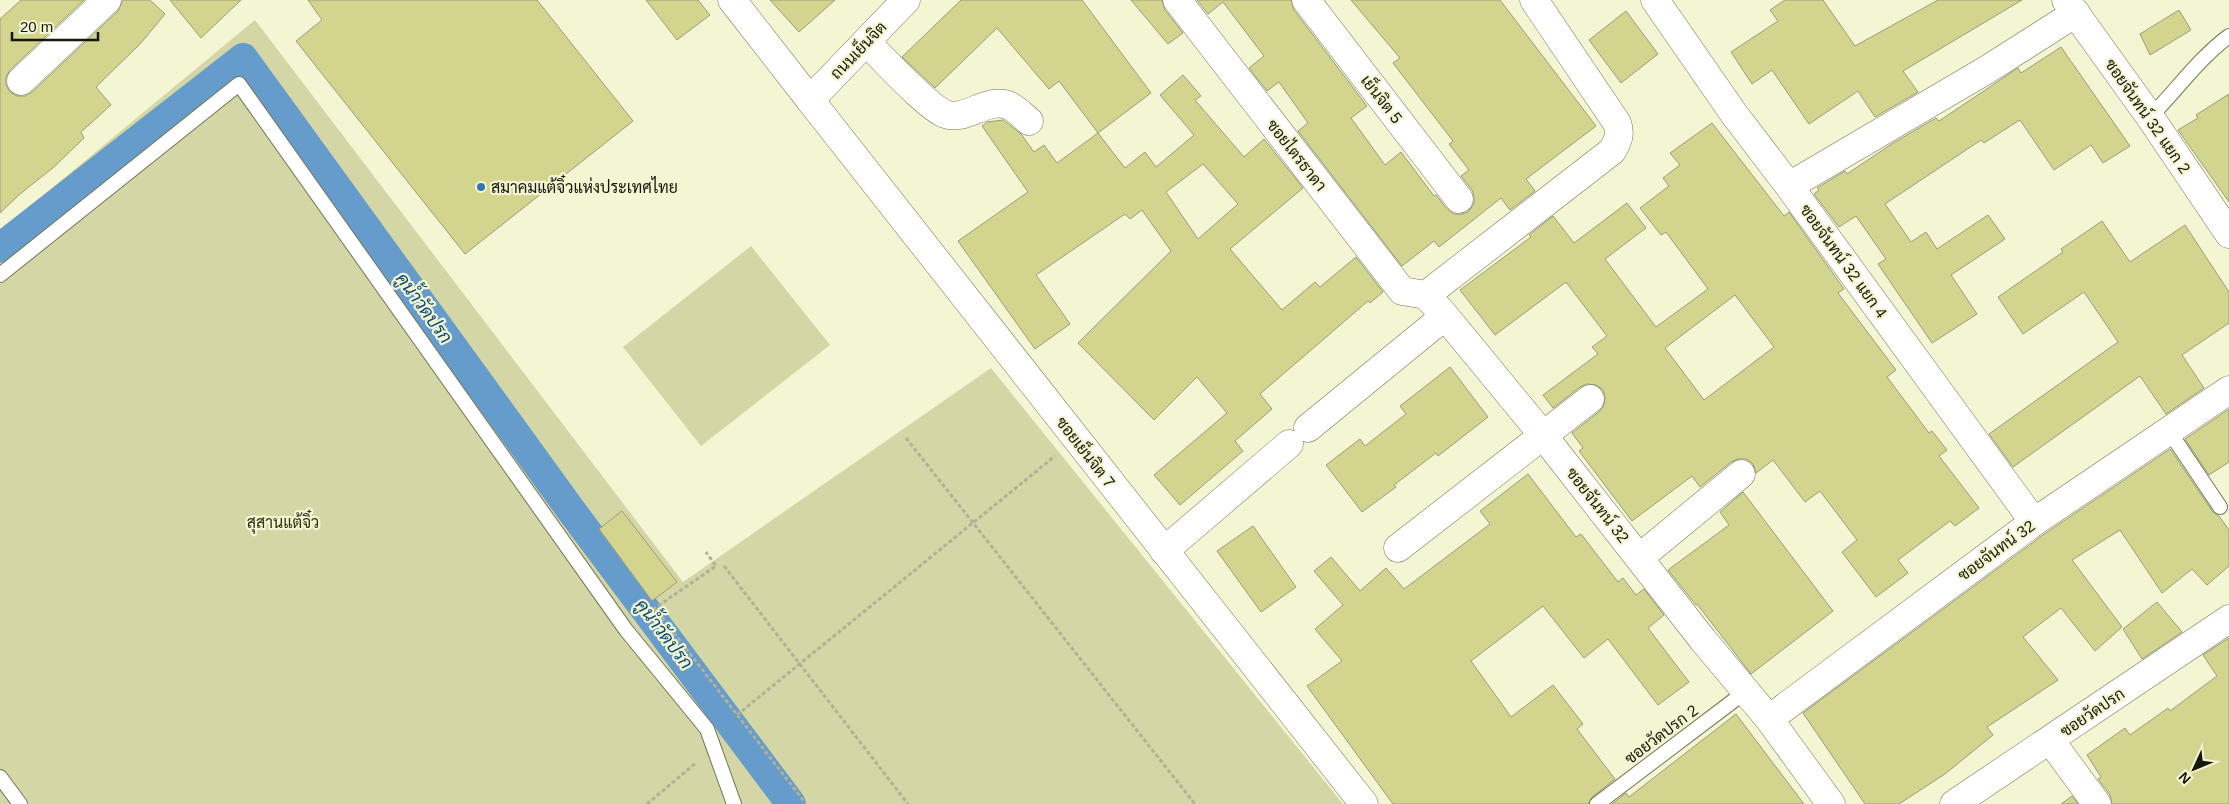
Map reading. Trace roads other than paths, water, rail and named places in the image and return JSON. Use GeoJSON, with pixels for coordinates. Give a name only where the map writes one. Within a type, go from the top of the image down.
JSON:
{"type":"FeatureCollection","features":[{"type":"Feature","properties":{"kind":"street"},"geometry":{"type":"LineString","coordinates":[[21,81],[107,0]]}},
{"type":"Feature","properties":{"kind":"street","name":"ซอยเย็นจิต 7"},"geometry":{"type":"LineString","coordinates":[[732,0],[1164,552],[1364,804]]}},
{"type":"Feature","properties":{"kind":"street","name":"ถนนเย็นจิต"},"geometry":{"type":"LineString","coordinates":[[810,100],[906,0]]}},
{"type":"Feature","properties":{"kind":"street","name":"ซอยไตรธาดา"},"geometry":{"type":"LineString","coordinates":[[1177,0],[1402,291],[1426,295]]}},
{"type":"Feature","properties":{"kind":"street","name":"เย็นจิต 5"},"geometry":{"type":"LineString","coordinates":[[1306,0],[1459,199]]}},
{"type":"Feature","properties":{"kind":"street"},"geometry":{"type":"LineString","coordinates":[[1426,295],[1612,151],[1618,141],[1620,131],[1618,123],[1534,0]]}},
{"type":"Feature","properties":{"kind":"street","name":"ซอยจันทน์ 32 แยก 4"},"geometry":{"type":"LineString","coordinates":[[1655,0],[1734,114],[1789,186],[2034,522]]}},
{"type":"Feature","properties":{"kind":"street"},"geometry":{"type":"LineString","coordinates":[[1789,186],[1988,69],[2071,6]]}},
{"type":"Feature","properties":{"kind":"street","name":"ซอยจันทน์ 32 แยก 2"},"geometry":{"type":"LineString","coordinates":[[2071,6],[2150,117],[2229,234]]}},
{"type":"Feature","properties":{"kind":"street"},"geometry":{"type":"LineString","coordinates":[[866,42],[929,103],[945,114],[957,115],[1001,103],[1010,106],[1029,121]]}},
{"type":"Feature","properties":{"kind":"street","name":"ซอยจันทน์ 32"},"geometry":{"type":"LineString","coordinates":[[1426,295],[1542,434],[1745,692],[1769,719],[1831,804]]}},
{"type":"Feature","properties":{"kind":"street"},"geometry":{"type":"LineString","coordinates":[[1164,552],[1298,436],[1445,316]]}},
{"type":"Feature","properties":{"kind":"street","name":"ซอยจันทน์ 32"},"geometry":{"type":"LineString","coordinates":[[1769,719],[2034,522],[2229,390]]}},
{"type":"Feature","properties":{"kind":"street"},"geometry":{"type":"LineString","coordinates":[[1398,548],[1542,434],[1590,399]]}},
{"type":"Feature","properties":{"kind":"street"},"geometry":{"type":"LineString","coordinates":[[1639,558],[1741,474]]}},
{"type":"Feature","properties":{"kind":"street","name":"ซอยวัดปรก"},"geometry":{"type":"LineString","coordinates":[[1954,804],[2229,619]]}},
{"type":"Feature","properties":{"kind":"street"},"geometry":{"type":"LineString","coordinates":[[2050,740],[2097,804]]}},
{"type":"Feature","properties":{"kind":"lane"},"geometry":{"type":"LineString","coordinates":[[2150,117],[2173,94],[2189,72],[2209,51],[2229,36]]}},
{"type":"Feature","properties":{"kind":"lane"},"geometry":{"type":"LineString","coordinates":[[0,275],[239,84],[626,630],[707,730],[734,804]]}},
{"type":"Feature","properties":{"kind":"lane"},"geometry":{"type":"LineString","coordinates":[[2169,431],[2220,508]]}},
{"type":"Feature","properties":{"kind":"lane","name":"ซอยวัดปรก 2"},"geometry":{"type":"LineString","coordinates":[[1598,804],[1745,692]]}},
{"type":"Feature","properties":{"kind":"lane"},"geometry":{"type":"LineString","coordinates":[[0,777],[20,804]]}},
{"type":"Feature","properties":{"kind":"waterway","name":"คูน้ำวัดปรก"},"geometry":{"type":"LineString","coordinates":[[0,248],[243,58],[573,513],[791,804]]}},
{"type":"Feature","properties":{"kind":"place","name":"สมาคมแต้จิ๋วแห่งประเทศไทย"},"geometry":{"type":"Point","coordinates":[481,187]}},
{"type":"Feature","properties":{"kind":"park label","name":"สุสานแต้จิ๋ว"},"geometry":{"type":"Point","coordinates":[283,522]}}]}
